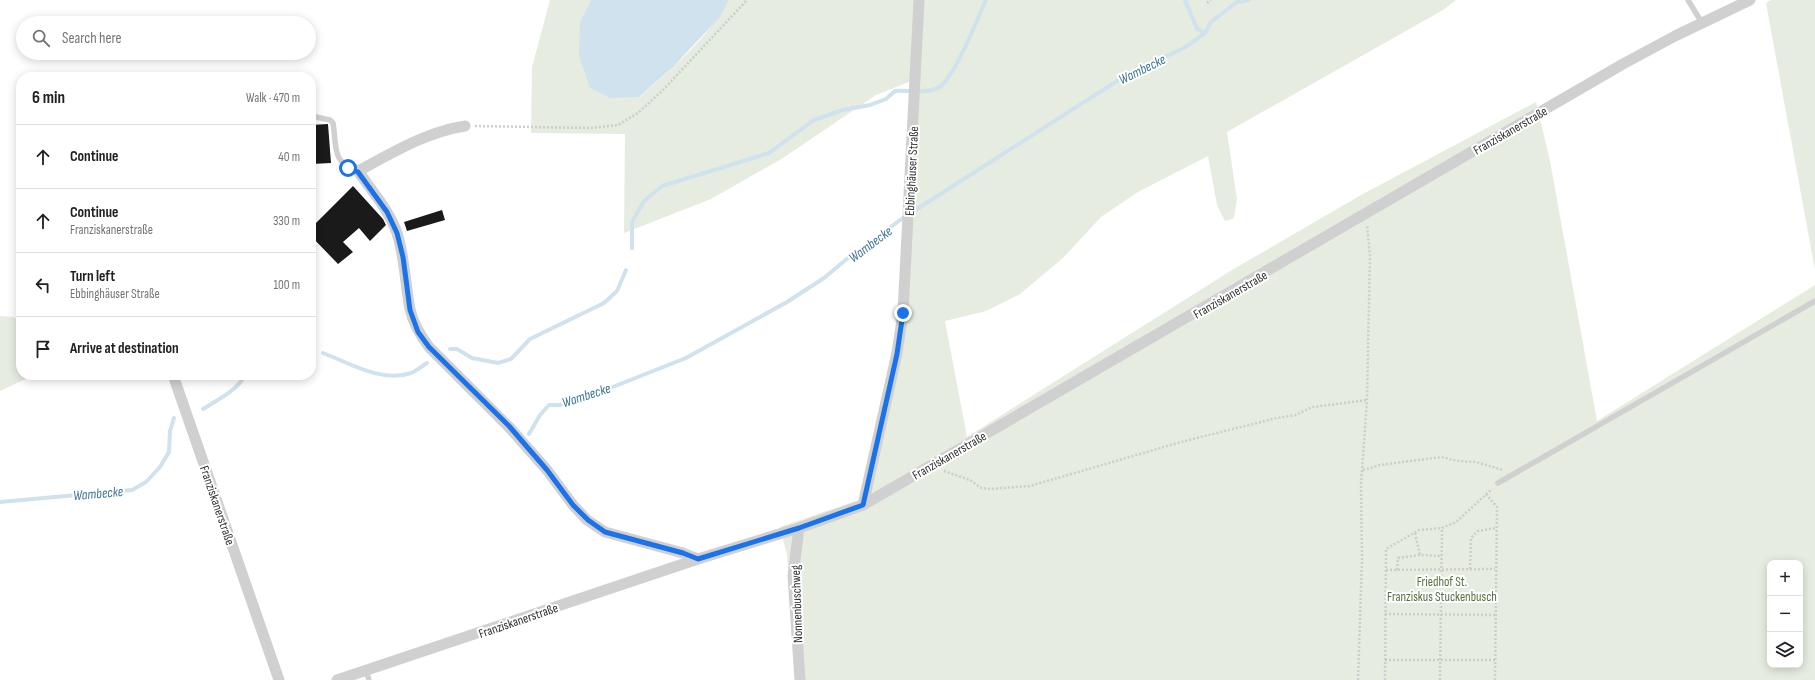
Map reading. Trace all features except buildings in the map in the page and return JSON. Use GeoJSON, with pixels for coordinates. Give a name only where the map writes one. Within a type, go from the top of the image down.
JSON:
{"type":"FeatureCollection","features":[{"type":"Feature","properties":{"kind":"street","name":"Ebbinghäuser Straße"},"geometry":{"type":"LineString","coordinates":[[863,505],[897,354],[903,313],[919,0]]}},
{"type":"Feature","properties":{"kind":"street","name":"Franziskanerstraße"},"geometry":{"type":"LineString","coordinates":[[337,680],[368,675],[698,559],[799,528],[863,505],[1366,215],[1623,64],[1702,22],[1750,0]]}},
{"type":"Feature","properties":{"kind":"street"},"geometry":{"type":"LineString","coordinates":[[465,126],[446,129],[429,135],[358,172],[387,212],[397,233],[403,257],[410,310],[418,332],[429,347],[509,426],[547,470],[573,505],[588,520],[605,532],[683,553],[698,559]]}},
{"type":"Feature","properties":{"kind":"street","name":"Franziskanerstraße"},"geometry":{"type":"LineString","coordinates":[[175,380],[279,680]]}},
{"type":"Feature","properties":{"kind":"street","name":"Nonnenbuschweg"},"geometry":{"type":"LineString","coordinates":[[799,528],[793,576],[800,680]]}},
{"type":"Feature","properties":{"kind":"lane"},"geometry":{"type":"LineString","coordinates":[[1688,0],[1702,22]]}},
{"type":"Feature","properties":{"kind":"lane"},"geometry":{"type":"LineString","coordinates":[[316,117],[330,120],[333,123],[337,155],[341,162],[348,168],[358,172]]}},
{"type":"Feature","properties":{"kind":"lane"},"geometry":{"type":"LineString","coordinates":[[1498,483],[1815,301]]}},
{"type":"Feature","properties":{"kind":"path"},"geometry":{"type":"LineString","coordinates":[[465,126],[592,128],[618,125],[638,113],[663,90],[747,0]]}},
{"type":"Feature","properties":{"kind":"path"},"geometry":{"type":"LineString","coordinates":[[1207,2],[1211,0]]}},
{"type":"Feature","properties":{"kind":"path"},"geometry":{"type":"LineString","coordinates":[[1358,680],[1362,559],[1362,470],[1367,400],[1370,256],[1366,215]]}},
{"type":"Feature","properties":{"kind":"path"},"geometry":{"type":"LineString","coordinates":[[929,467],[970,480],[981,488],[990,490],[1030,486],[1181,442],[1277,418],[1296,415],[1312,407],[1367,400]]}},
{"type":"Feature","properties":{"kind":"path"},"geometry":{"type":"LineString","coordinates":[[1362,470],[1380,465],[1441,457],[1458,461],[1476,462],[1514,474]]}},
{"type":"Feature","properties":{"kind":"path"},"geometry":{"type":"LineString","coordinates":[[1385,680],[1386,549],[1419,530],[1442,528],[1456,522],[1498,483]]}},
{"type":"Feature","properties":{"kind":"path"},"geometry":{"type":"LineString","coordinates":[[1486,494],[1497,507],[1495,680]]}},
{"type":"Feature","properties":{"kind":"path"},"geometry":{"type":"LineString","coordinates":[[1440,680],[1442,528]]}},
{"type":"Feature","properties":{"kind":"path"},"geometry":{"type":"LineString","coordinates":[[1470,569],[1471,538],[1478,531],[1496,528]]}},
{"type":"Feature","properties":{"kind":"path"},"geometry":{"type":"LineString","coordinates":[[1415,533],[1420,555]]}},
{"type":"Feature","properties":{"kind":"path"},"geometry":{"type":"LineString","coordinates":[[1398,570],[1398,558],[1420,555],[1442,556]]}},
{"type":"Feature","properties":{"kind":"path"},"geometry":{"type":"LineString","coordinates":[[1386,570],[1496,569]]}},
{"type":"Feature","properties":{"kind":"path"},"geometry":{"type":"LineString","coordinates":[[1385,614],[1495,615]]}},
{"type":"Feature","properties":{"kind":"path"},"geometry":{"type":"LineString","coordinates":[[1385,660],[1495,660]]}},
{"type":"Feature","properties":{"kind":"green space","name":"Friedhof St. Franziskus Stuckenbusch"},"geometry":{"type":"Polygon","coordinates":[[[550,0],[591,0],[580,21],[640,97],[689,52],[711,27],[729,0],[1456,0],[1443,10],[1227,132],[1237,199],[1234,218],[1225,221],[1217,205],[1208,156],[1138,192],[1101,217],[1063,258],[1020,294],[986,311],[945,321],[967,437],[1232,270],[1361,195],[1536,102],[1550,161],[1597,421],[1815,285],[1815,680],[795,680],[787,555],[780,527],[859,500],[897,329],[911,81],[876,95],[783,158],[711,199],[624,233],[625,134],[531,133],[532,67],[550,0]]]}},
{"type":"Feature","properties":{"kind":"green space"},"geometry":{"type":"Polygon","coordinates":[[[1771,0],[1815,0],[1815,270],[1766,3],[1771,0]]]}},
{"type":"Feature","properties":{"kind":"green space"},"geometry":{"type":"Polygon","coordinates":[[[0,316],[14,317],[16,319],[16,380],[24,380],[0,391],[0,316]]]}},
{"type":"Feature","properties":{"kind":"water"},"geometry":{"type":"Polygon","coordinates":[[[591,0],[729,0],[719,18],[673,67],[639,97],[610,98],[590,88],[579,56],[580,21],[591,0]]]}},
{"type":"Feature","properties":{"kind":"waterway","name":"Wambecke"},"geometry":{"type":"LineString","coordinates":[[632,248],[632,222],[644,201],[662,186],[769,153],[814,120],[843,110],[870,105],[886,99],[895,91],[928,91],[938,88],[945,82],[958,61],[986,0]]}},
{"type":"Feature","properties":{"kind":"waterway","name":"Wambecke"},"geometry":{"type":"LineString","coordinates":[[1185,0],[1197,29],[1205,33]]}},
{"type":"Feature","properties":{"kind":"waterway","name":"Wambecke"},"geometry":{"type":"LineString","coordinates":[[529,434],[540,415],[549,405],[560,405],[595,394],[686,358],[787,302],[824,278],[848,258],[903,218],[1131,72],[1184,48],[1205,33],[1211,22],[1237,2],[1249,0]]}},
{"type":"Feature","properties":{"kind":"waterway","name":"Wambecke"},"geometry":{"type":"LineString","coordinates":[[450,349],[457,349],[472,358],[498,363],[511,359],[530,339],[604,303],[617,291],[626,270]]}},
{"type":"Feature","properties":{"kind":"waterway","name":"Wambecke"},"geometry":{"type":"LineString","coordinates":[[323,353],[377,374],[389,376],[411,373],[427,363]]}},
{"type":"Feature","properties":{"kind":"waterway","name":"Wambecke"},"geometry":{"type":"LineString","coordinates":[[203,409],[232,390],[242,380]]}},
{"type":"Feature","properties":{"kind":"waterway","name":"Wambecke"},"geometry":{"type":"LineString","coordinates":[[0,502],[132,490],[146,482],[160,467],[169,452],[170,431],[174,418]]}},
{"type":"Feature","properties":{"kind":"route"},"geometry":{"type":"LineString","coordinates":[[348,168],[358,172],[387,212],[397,233],[403,257],[410,310],[418,332],[429,347],[509,426],[547,470],[573,505],[588,520],[605,532],[683,553],[698,559],[799,528],[863,505],[882,426],[897,354],[903,313]]}}]}
